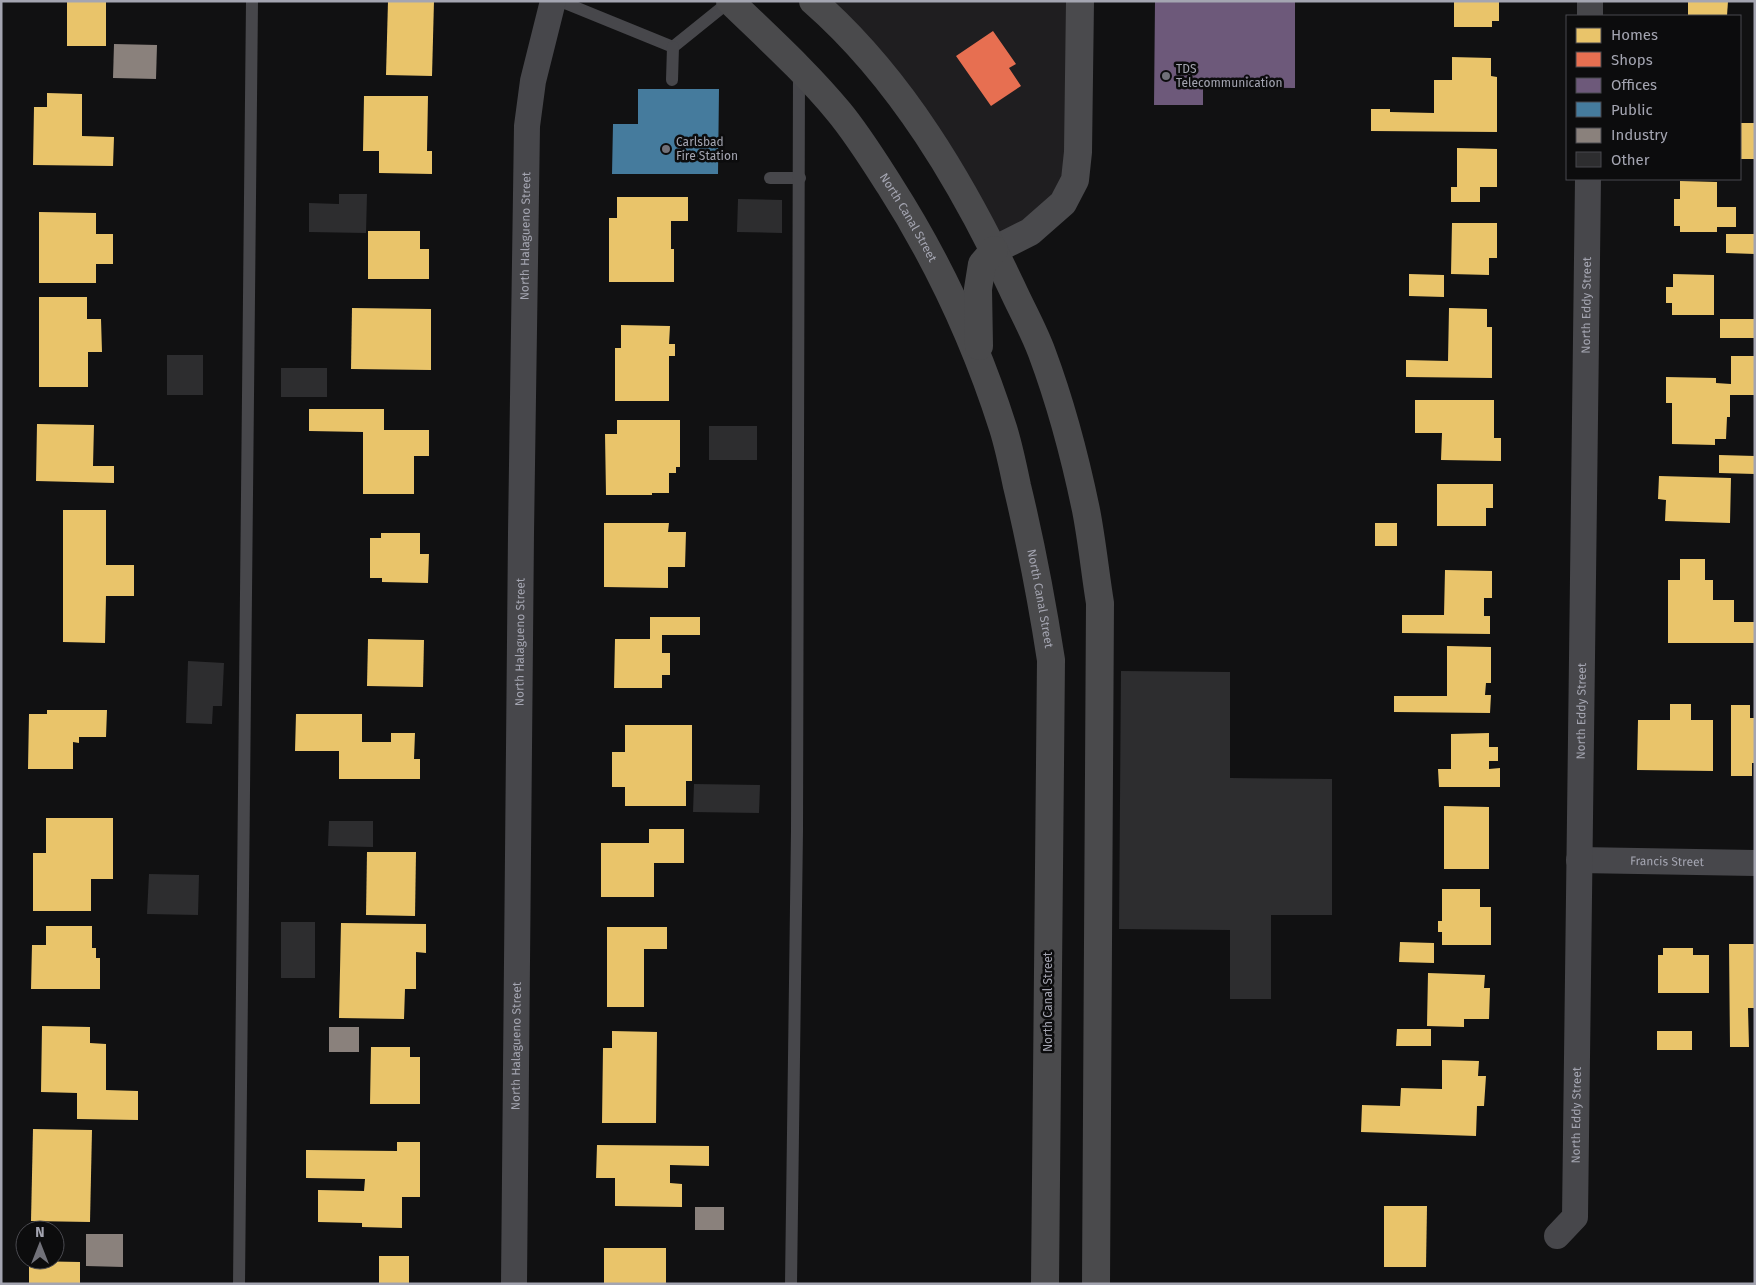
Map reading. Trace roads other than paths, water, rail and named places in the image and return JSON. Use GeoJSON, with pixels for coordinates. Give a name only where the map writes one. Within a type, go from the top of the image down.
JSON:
{"type":"FeatureCollection","features":[{"type":"Feature","properties":{"kind":"highway","name":"North Canal Street"},"geometry":{"type":"LineString","coordinates":[[730,1],[799,69],[839,112],[916,226],[950,293],[980,363],[1003,428],[1038,577],[1051,660],[1045,1284]]}},
{"type":"Feature","properties":{"kind":"highway"},"geometry":{"type":"LineString","coordinates":[[813,1],[848,35],[906,105],[953,177],[994,250],[1042,352],[1065,425],[1086,511],[1100,603],[1096,1284]]}},
{"type":"Feature","properties":{"kind":"highway"},"geometry":{"type":"LineString","coordinates":[[980,363],[978,289],[982,264],[994,250]]}},
{"type":"Feature","properties":{"kind":"main road"},"geometry":{"type":"LineString","coordinates":[[994,250],[1030,232],[1063,203],[1075,180],[1078,152],[1080,1]]}},
{"type":"Feature","properties":{"kind":"street","name":"North Halagueno Street"},"geometry":{"type":"LineString","coordinates":[[514,1284],[520,553],[527,126],[533,80],[553,1]]}},
{"type":"Feature","properties":{"kind":"street"},"geometry":{"type":"LineString","coordinates":[[1590,1],[1590,15]]}},
{"type":"Feature","properties":{"kind":"street","name":"North Eddy Street"},"geometry":{"type":"LineString","coordinates":[[1557,1236],[1575,1217],[1588,180]]}},
{"type":"Feature","properties":{"kind":"street","name":"Francis Street"},"geometry":{"type":"LineString","coordinates":[[1579,860],[1755,863]]}},
{"type":"Feature","properties":{"kind":"lane"},"geometry":{"type":"LineString","coordinates":[[239,1284],[252,1]]}},
{"type":"Feature","properties":{"kind":"lane"},"geometry":{"type":"LineString","coordinates":[[560,1],[673,47]]}},
{"type":"Feature","properties":{"kind":"lane"},"geometry":{"type":"LineString","coordinates":[[672,80],[673,47],[730,1]]}},
{"type":"Feature","properties":{"kind":"lane"},"geometry":{"type":"LineString","coordinates":[[792,1284],[797,831],[799,69]]}},
{"type":"Feature","properties":{"kind":"lane"},"geometry":{"type":"LineString","coordinates":[[770,178],[800,178]]}},
{"type":"Feature","properties":{"kind":"place","name":"TDS Telecommunication"},"geometry":{"type":"Point","coordinates":[1166,76]}},
{"type":"Feature","properties":{"kind":"place","name":"Carlsbad Fire Station"},"geometry":{"type":"Point","coordinates":[666,149]}}]}
